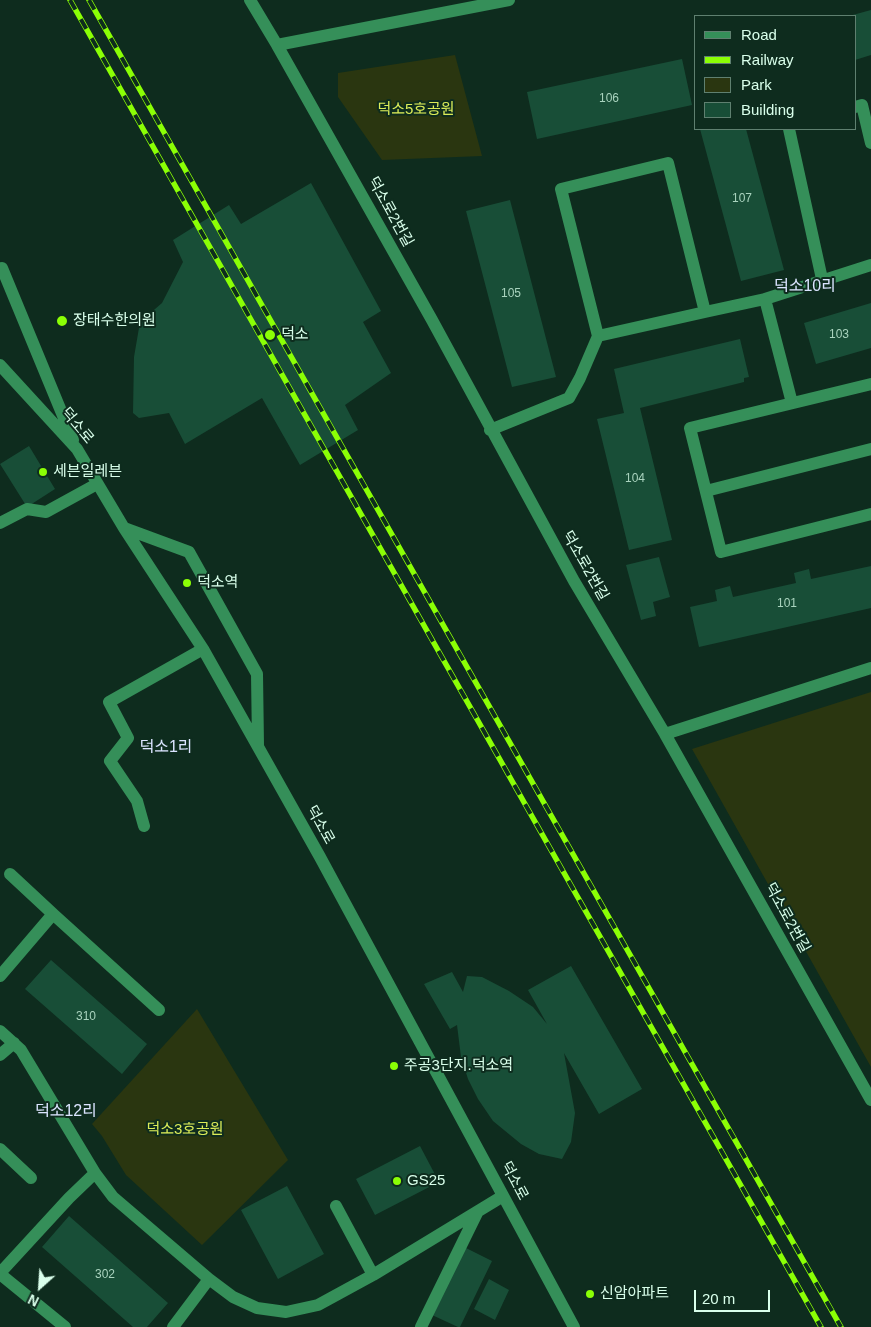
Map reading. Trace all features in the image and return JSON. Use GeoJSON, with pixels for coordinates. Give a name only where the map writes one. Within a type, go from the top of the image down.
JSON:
{"type":"FeatureCollection","features":[{"type":"Feature","properties":{"kind":"street","name":"덕소로2번길"},"geometry":{"type":"LineString","coordinates":[[250,0],[432,320],[490,430],[574,581],[664,734],[871,1100]]}},
{"type":"Feature","properties":{"kind":"street"},"geometry":{"type":"LineString","coordinates":[[277,45],[465,5],[510,0]]}},
{"type":"Feature","properties":{"kind":"street"},"geometry":{"type":"LineString","coordinates":[[856,107],[862,106],[871,143]]}},
{"type":"Feature","properties":{"kind":"street"},"geometry":{"type":"LineString","coordinates":[[789,130],[822,279]]}},
{"type":"Feature","properties":{"kind":"street"},"geometry":{"type":"LineString","coordinates":[[490,430],[569,398],[598,336],[561,189],[668,163],[705,312]]}},
{"type":"Feature","properties":{"kind":"street"},"geometry":{"type":"LineString","coordinates":[[598,336],[765,299],[822,279],[871,265]]}},
{"type":"Feature","properties":{"kind":"street"},"geometry":{"type":"LineString","coordinates":[[1,268],[77,449]]}},
{"type":"Feature","properties":{"kind":"street"},"geometry":{"type":"LineString","coordinates":[[765,299],[792,403]]}},
{"type":"Feature","properties":{"kind":"street","name":"덕소로"},"geometry":{"type":"LineString","coordinates":[[0,365],[77,449],[96,484],[203,649],[574,1327]]}},
{"type":"Feature","properties":{"kind":"street"},"geometry":{"type":"LineString","coordinates":[[871,384],[690,428],[721,552],[871,514]]}},
{"type":"Feature","properties":{"kind":"street"},"geometry":{"type":"LineString","coordinates":[[706,491],[871,449]]}},
{"type":"Feature","properties":{"kind":"street"},"geometry":{"type":"LineString","coordinates":[[0,523],[27,508],[46,512],[96,484]]}},
{"type":"Feature","properties":{"kind":"street"},"geometry":{"type":"LineString","coordinates":[[124,528],[189,552],[258,674],[258,748]]}},
{"type":"Feature","properties":{"kind":"street"},"geometry":{"type":"LineString","coordinates":[[144,826],[137,801],[110,761],[128,738],[109,702],[203,649]]}},
{"type":"Feature","properties":{"kind":"street"},"geometry":{"type":"LineString","coordinates":[[664,734],[871,668]]}},
{"type":"Feature","properties":{"kind":"street"},"geometry":{"type":"LineString","coordinates":[[10,874],[159,1010]]}},
{"type":"Feature","properties":{"kind":"street"},"geometry":{"type":"LineString","coordinates":[[0,976],[53,914]]}},
{"type":"Feature","properties":{"kind":"street"},"geometry":{"type":"LineString","coordinates":[[0,1031],[21,1050],[96,1173],[113,1197],[209,1279],[233,1297],[257,1308],[286,1312],[318,1305],[373,1275],[503,1196]]}},
{"type":"Feature","properties":{"kind":"street"},"geometry":{"type":"LineString","coordinates":[[0,1055],[14,1043]]}},
{"type":"Feature","properties":{"kind":"street"},"geometry":{"type":"LineString","coordinates":[[0,1149],[31,1178]]}},
{"type":"Feature","properties":{"kind":"street"},"geometry":{"type":"LineString","coordinates":[[65,1327],[0,1273],[68,1198],[96,1173]]}},
{"type":"Feature","properties":{"kind":"street"},"geometry":{"type":"LineString","coordinates":[[336,1206],[373,1275]]}},
{"type":"Feature","properties":{"kind":"street"},"geometry":{"type":"LineString","coordinates":[[421,1327],[478,1211]]}},
{"type":"Feature","properties":{"kind":"street"},"geometry":{"type":"LineString","coordinates":[[173,1327],[209,1279]]}},
{"type":"Feature","properties":{"kind":"green space","name":"덕소5호공원"},"geometry":{"type":"Polygon","coordinates":[[[455,55],[482,156],[382,160],[338,97],[338,73],[455,55]]]}},
{"type":"Feature","properties":{"kind":"green space"},"geometry":{"type":"Polygon","coordinates":[[[871,692],[871,1067],[692,749],[871,692]]]}},
{"type":"Feature","properties":{"kind":"green space","name":"덕소3호공원"},"geometry":{"type":"Polygon","coordinates":[[[197,1009],[288,1160],[202,1245],[126,1175],[102,1136],[92,1124],[197,1009]]]}},
{"type":"Feature","properties":{"kind":"building"},"geometry":{"type":"Polygon","coordinates":[[[871,10],[871,55],[856,60],[856,15],[853,15],[871,10]]]}},
{"type":"Feature","properties":{"kind":"building"},"geometry":{"type":"Polygon","coordinates":[[[682,59],[692,105],[537,139],[527,92],[682,59]]]}},
{"type":"Feature","properties":{"kind":"building"},"geometry":{"type":"Polygon","coordinates":[[[700,130],[746,130],[784,270],[741,281],[700,130]]]}},
{"type":"Feature","properties":{"kind":"building"},"geometry":{"type":"Polygon","coordinates":[[[311,183],[381,311],[363,322],[391,373],[345,405],[358,430],[300,465],[262,398],[185,444],[169,413],[139,418],[133,413],[134,357],[140,322],[162,303],[183,262],[173,240],[229,205],[241,224],[311,183]]]}},
{"type":"Feature","properties":{"kind":"building"},"geometry":{"type":"Polygon","coordinates":[[[510,200],[556,377],[512,387],[466,211],[510,200]]]}},
{"type":"Feature","properties":{"kind":"building"},"geometry":{"type":"Polygon","coordinates":[[[871,303],[871,348],[816,364],[804,323],[871,303]]]}},
{"type":"Feature","properties":{"kind":"building"},"geometry":{"type":"Polygon","coordinates":[[[740,339],[749,377],[744,378],[744,382],[640,408],[672,540],[629,550],[597,419],[624,413],[614,369],[740,339]]]}},
{"type":"Feature","properties":{"kind":"building"},"geometry":{"type":"Polygon","coordinates":[[[29,446],[55,489],[27,507],[0,464],[29,446]]]}},
{"type":"Feature","properties":{"kind":"building"},"geometry":{"type":"Polygon","coordinates":[[[659,557],[670,597],[653,602],[656,616],[641,620],[626,565],[659,557]]]}},
{"type":"Feature","properties":{"kind":"building"},"geometry":{"type":"Polygon","coordinates":[[[871,566],[871,608],[699,647],[690,607],[717,601],[715,590],[730,586],[733,597],[796,583],[794,573],[809,569],[811,579],[871,566]]]}},
{"type":"Feature","properties":{"kind":"building"},"geometry":{"type":"Polygon","coordinates":[[[51,960],[147,1044],[122,1074],[25,989],[51,960]]]}},
{"type":"Feature","properties":{"kind":"building"},"geometry":{"type":"Polygon","coordinates":[[[571,966],[642,1089],[599,1114],[564,1053],[575,1113],[571,1142],[562,1159],[539,1154],[521,1144],[493,1121],[478,1099],[468,1079],[461,1057],[457,1025],[450,1029],[424,984],[452,972],[463,992],[467,976],[482,977],[509,991],[533,1007],[547,1024],[528,990],[571,966]]]}},
{"type":"Feature","properties":{"kind":"building"},"geometry":{"type":"Polygon","coordinates":[[[420,1146],[439,1182],[375,1215],[356,1179],[420,1146]]]}},
{"type":"Feature","properties":{"kind":"building"},"geometry":{"type":"Polygon","coordinates":[[[287,1186],[324,1254],[278,1279],[241,1210],[287,1186]]]}},
{"type":"Feature","properties":{"kind":"building"},"geometry":{"type":"Polygon","coordinates":[[[69,1216],[168,1303],[147,1327],[133,1327],[42,1247],[69,1216]]]}},
{"type":"Feature","properties":{"kind":"building"},"geometry":{"type":"Polygon","coordinates":[[[464,1247],[492,1261],[460,1327],[458,1327],[432,1315],[464,1247]]]}},
{"type":"Feature","properties":{"kind":"building"},"geometry":{"type":"Polygon","coordinates":[[[489,1279],[509,1290],[495,1320],[474,1309],[489,1279]]]}},
{"type":"Feature","properties":{"kind":"railway"},"geometry":{"type":"LineString","coordinates":[[70,0],[821,1327]]}},
{"type":"Feature","properties":{"kind":"railway"},"geometry":{"type":"LineString","coordinates":[[89,0],[841,1327]]}},
{"type":"Feature","properties":{"kind":"place","name":"장태수한의원"},"geometry":{"type":"Point","coordinates":[62,321]}},
{"type":"Feature","properties":{"kind":"place","name":"덕소"},"geometry":{"type":"Point","coordinates":[270,335]}},
{"type":"Feature","properties":{"kind":"place","name":"세븐일레븐"},"geometry":{"type":"Point","coordinates":[43,472]}},
{"type":"Feature","properties":{"kind":"place","name":"덕소역"},"geometry":{"type":"Point","coordinates":[187,583]}},
{"type":"Feature","properties":{"kind":"place","name":"주공3단지.덕소역"},"geometry":{"type":"Point","coordinates":[394,1066]}},
{"type":"Feature","properties":{"kind":"place","name":"GS25"},"geometry":{"type":"Point","coordinates":[397,1181]}},
{"type":"Feature","properties":{"kind":"place","name":"신암아파트"},"geometry":{"type":"Point","coordinates":[590,1294]}},
{"type":"Feature","properties":{"kind":"district","name":"덕소10리"},"geometry":{"type":"Point","coordinates":[805,287]}},
{"type":"Feature","properties":{"kind":"district","name":"덕소1리"},"geometry":{"type":"Point","coordinates":[166,748]}},
{"type":"Feature","properties":{"kind":"district","name":"덕소12리"},"geometry":{"type":"Point","coordinates":[66,1112]}}]}
